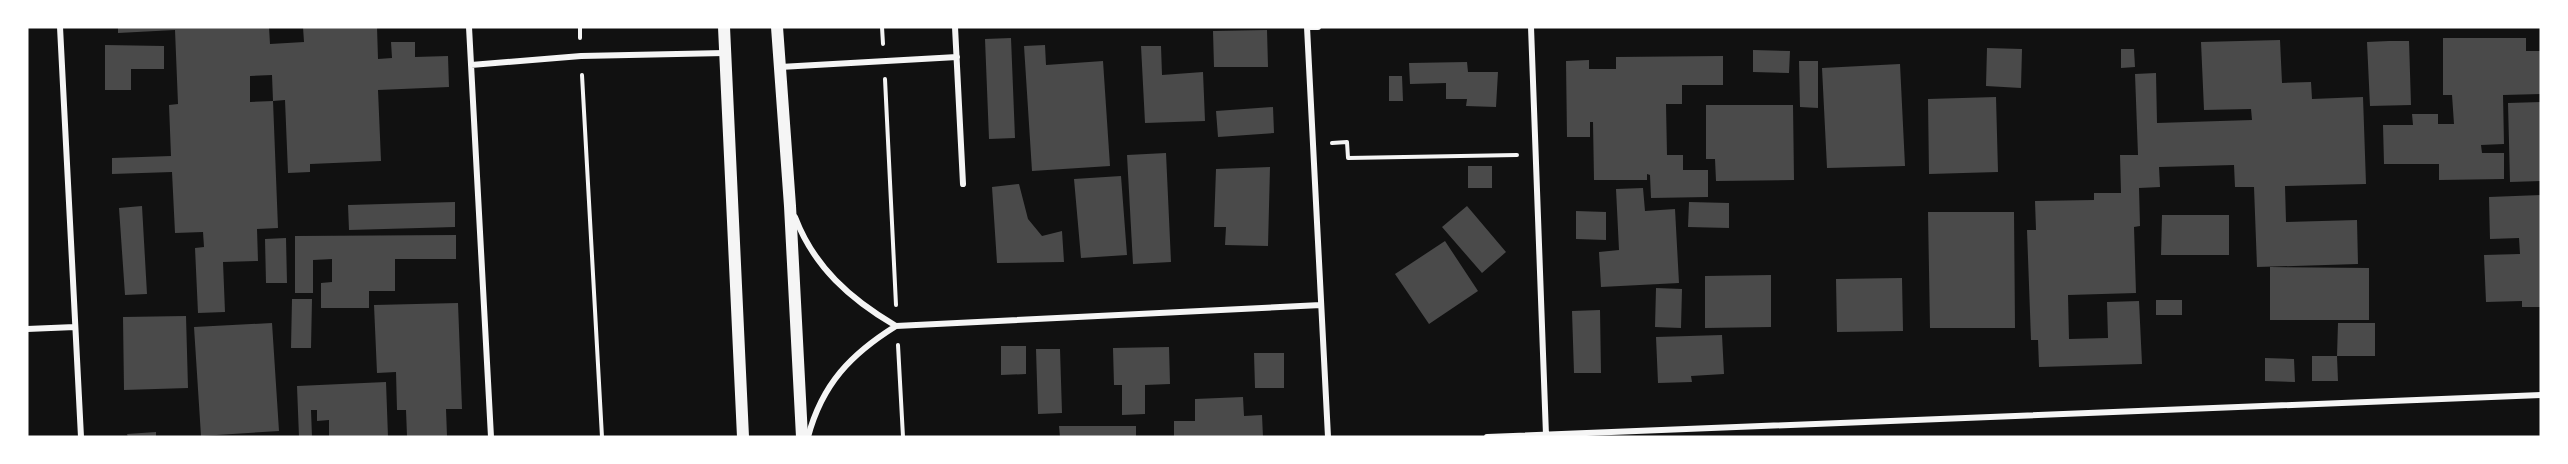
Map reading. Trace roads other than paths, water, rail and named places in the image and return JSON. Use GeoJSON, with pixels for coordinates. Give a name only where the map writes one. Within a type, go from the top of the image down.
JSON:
{"type":"FeatureCollection","features":[{"type":"Feature","properties":{"kind":"main road"},"geometry":{"type":"LineString","coordinates":[[724,27],[743,437]]}},
{"type":"Feature","properties":{"kind":"main road"},"geometry":{"type":"LineString","coordinates":[[777,27],[790,206],[802,437]]}},
{"type":"Feature","properties":{"kind":"street"},"geometry":{"type":"LineString","coordinates":[[60,27],[81,437]]}},
{"type":"Feature","properties":{"kind":"street"},"geometry":{"type":"LineString","coordinates":[[469,27],[491,437]]}},
{"type":"Feature","properties":{"kind":"street"},"geometry":{"type":"LineString","coordinates":[[955,27],[963,184]]}},
{"type":"Feature","properties":{"kind":"street"},"geometry":{"type":"LineString","coordinates":[[1318,27],[1307,27],[1328,437]]}},
{"type":"Feature","properties":{"kind":"street"},"geometry":{"type":"LineString","coordinates":[[1531,27],[1546,435]]}},
{"type":"Feature","properties":{"kind":"street"},"geometry":{"type":"LineString","coordinates":[[471,65],[581,57],[726,53]]}},
{"type":"Feature","properties":{"kind":"street"},"geometry":{"type":"LineString","coordinates":[[780,67],[957,57]]}},
{"type":"Feature","properties":{"kind":"street"},"geometry":{"type":"LineString","coordinates":[[790,206],[803,238],[821,266],[843,289],[868,309],[896,326]]}},
{"type":"Feature","properties":{"kind":"street"},"geometry":{"type":"LineString","coordinates":[[808,437],[824,393],[844,366],[868,343],[896,326],[1321,305]]}},
{"type":"Feature","properties":{"kind":"street"},"geometry":{"type":"LineString","coordinates":[[27,329],[75,327]]}},
{"type":"Feature","properties":{"kind":"street"},"geometry":{"type":"LineString","coordinates":[[1487,437],[2541,395]]}},
{"type":"Feature","properties":{"kind":"street"},"geometry":{"type":"LineString","coordinates":[[1696,429],[1697,437]]}}]}
